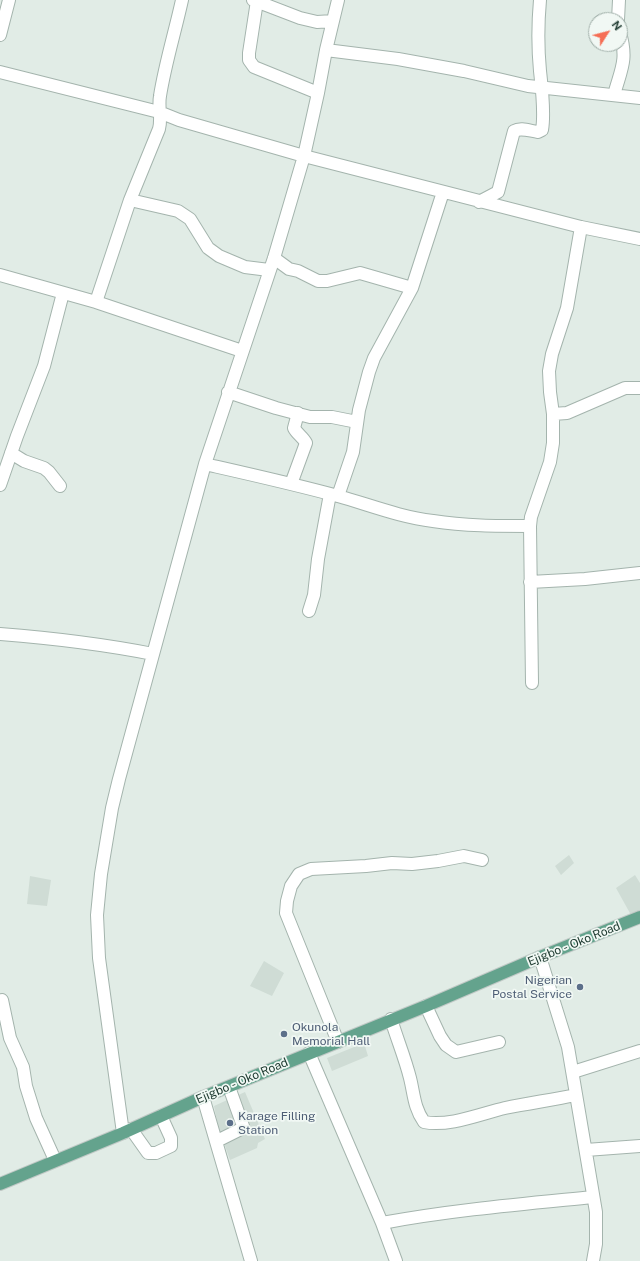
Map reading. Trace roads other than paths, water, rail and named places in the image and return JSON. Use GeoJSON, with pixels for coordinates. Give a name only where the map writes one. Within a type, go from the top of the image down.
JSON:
{"type":"FeatureCollection","features":[{"type":"Feature","properties":{"kind":"main road","name":"Ejigbo - Oko Road"},"geometry":{"type":"LineString","coordinates":[[0,1184],[162,1116],[203,1097],[640,917]]}},
{"type":"Feature","properties":{"kind":"street"},"geometry":{"type":"LineString","coordinates":[[0,35],[9,0]]}},
{"type":"Feature","properties":{"kind":"street"},"geometry":{"type":"LineString","coordinates":[[96,302],[130,200],[159,129],[161,121],[159,112],[160,94],[182,0]]}},
{"type":"Feature","properties":{"kind":"street"},"geometry":{"type":"LineString","coordinates":[[162,1116],[171,1138],[170,1146],[156,1154],[148,1153],[127,1131],[99,958],[97,915],[101,874],[112,808],[119,779],[205,464],[272,264],[304,156],[338,0]]}},
{"type":"Feature","properties":{"kind":"street"},"geometry":{"type":"LineString","coordinates":[[479,202],[498,192],[514,131],[523,129],[538,132],[542,130],[543,89],[540,70],[540,0]]}},
{"type":"Feature","properties":{"kind":"street"},"geometry":{"type":"LineString","coordinates":[[618,12],[619,0]]}},
{"type":"Feature","properties":{"kind":"street"},"geometry":{"type":"LineString","coordinates":[[318,93],[254,67],[250,60],[249,53],[255,1],[300,18],[317,22],[334,21]]}},
{"type":"Feature","properties":{"kind":"street"},"geometry":{"type":"LineString","coordinates":[[326,50],[398,59],[543,89],[640,98]]}},
{"type":"Feature","properties":{"kind":"street"},"geometry":{"type":"LineString","coordinates":[[614,95],[624,59],[624,52]]}},
{"type":"Feature","properties":{"kind":"street"},"geometry":{"type":"LineString","coordinates":[[528,86],[540,70]]}},
{"type":"Feature","properties":{"kind":"street"},"geometry":{"type":"LineString","coordinates":[[0,72],[159,112],[179,120],[304,156],[479,202],[640,240]]}},
{"type":"Feature","properties":{"kind":"street"},"geometry":{"type":"LineString","coordinates":[[309,611],[314,595],[318,559],[334,495],[353,452],[357,422],[369,372],[374,358],[412,288],[443,192]]}},
{"type":"Feature","properties":{"kind":"street"},"geometry":{"type":"LineString","coordinates":[[130,200],[178,211],[190,219],[208,248],[219,256],[244,267],[272,264],[298,271],[318,281],[336,280],[360,274],[412,288]]}},
{"type":"Feature","properties":{"kind":"street"},"geometry":{"type":"LineString","coordinates":[[532,683],[530,526],[531,517],[550,462],[553,443],[553,414],[549,371],[552,354],[567,308],[581,227]]}},
{"type":"Feature","properties":{"kind":"street"},"geometry":{"type":"LineString","coordinates":[[0,275],[96,302],[242,351]]}},
{"type":"Feature","properties":{"kind":"street"},"geometry":{"type":"LineString","coordinates":[[0,485],[44,366],[63,292]]}},
{"type":"Feature","properties":{"kind":"street"},"geometry":{"type":"LineString","coordinates":[[553,414],[567,413],[625,388],[640,388]]}},
{"type":"Feature","properties":{"kind":"street"},"geometry":{"type":"LineString","coordinates":[[228,392],[310,417],[332,417],[357,422]]}},
{"type":"Feature","properties":{"kind":"street"},"geometry":{"type":"LineString","coordinates":[[291,484],[306,443],[304,438],[296,432],[294,428],[298,413]]}},
{"type":"Feature","properties":{"kind":"street"},"geometry":{"type":"LineString","coordinates":[[11,453],[24,461],[44,468],[60,486]]}},
{"type":"Feature","properties":{"kind":"street"},"geometry":{"type":"LineString","coordinates":[[205,464],[291,484],[383,510],[432,521],[488,526],[530,526]]}},
{"type":"Feature","properties":{"kind":"street"},"geometry":{"type":"LineString","coordinates":[[530,582],[584,579],[640,573]]}},
{"type":"Feature","properties":{"kind":"street"},"geometry":{"type":"LineString","coordinates":[[0,634],[76,641],[153,654]]}},
{"type":"Feature","properties":{"kind":"street"},"geometry":{"type":"LineString","coordinates":[[338,1042],[286,913],[286,901],[291,886],[299,874],[311,869],[392,863],[412,864],[464,856],[482,860]]}},
{"type":"Feature","properties":{"kind":"street"},"geometry":{"type":"LineString","coordinates":[[540,957],[565,1034],[586,1150],[596,1212],[596,1244],[593,1261]]}},
{"type":"Feature","properties":{"kind":"street"},"geometry":{"type":"LineString","coordinates":[[2,1000],[10,1038],[23,1067],[26,1086],[36,1118],[55,1160]]}},
{"type":"Feature","properties":{"kind":"street"},"geometry":{"type":"LineString","coordinates":[[426,1006],[440,1036],[446,1045],[456,1052],[499,1042]]}},
{"type":"Feature","properties":{"kind":"street"},"geometry":{"type":"LineString","coordinates":[[391,1019],[410,1078],[413,1098],[418,1114],[424,1122],[433,1124],[452,1121],[505,1108],[576,1095]]}},
{"type":"Feature","properties":{"kind":"street"},"geometry":{"type":"LineString","coordinates":[[572,1072],[640,1051]]}},
{"type":"Feature","properties":{"kind":"street"},"geometry":{"type":"LineString","coordinates":[[309,1053],[382,1223],[396,1261]]}},
{"type":"Feature","properties":{"kind":"street"},"geometry":{"type":"LineString","coordinates":[[217,1141],[241,1129],[243,1126],[229,1087]]}},
{"type":"Feature","properties":{"kind":"street"},"geometry":{"type":"LineString","coordinates":[[203,1097],[251,1261]]}},
{"type":"Feature","properties":{"kind":"street"},"geometry":{"type":"LineString","coordinates":[[586,1150],[640,1146]]}},
{"type":"Feature","properties":{"kind":"street"},"geometry":{"type":"LineString","coordinates":[[382,1223],[458,1211],[593,1197]]}},
{"type":"Feature","properties":{"kind":"place","name":"Nigerian Postal Service"},"geometry":{"type":"Point","coordinates":[580,987]}},
{"type":"Feature","properties":{"kind":"place","name":"Okunola Memorial Hall"},"geometry":{"type":"Point","coordinates":[284,1034]}},
{"type":"Feature","properties":{"kind":"place","name":"Karage Filling Station"},"geometry":{"type":"Point","coordinates":[230,1123]}}]}
